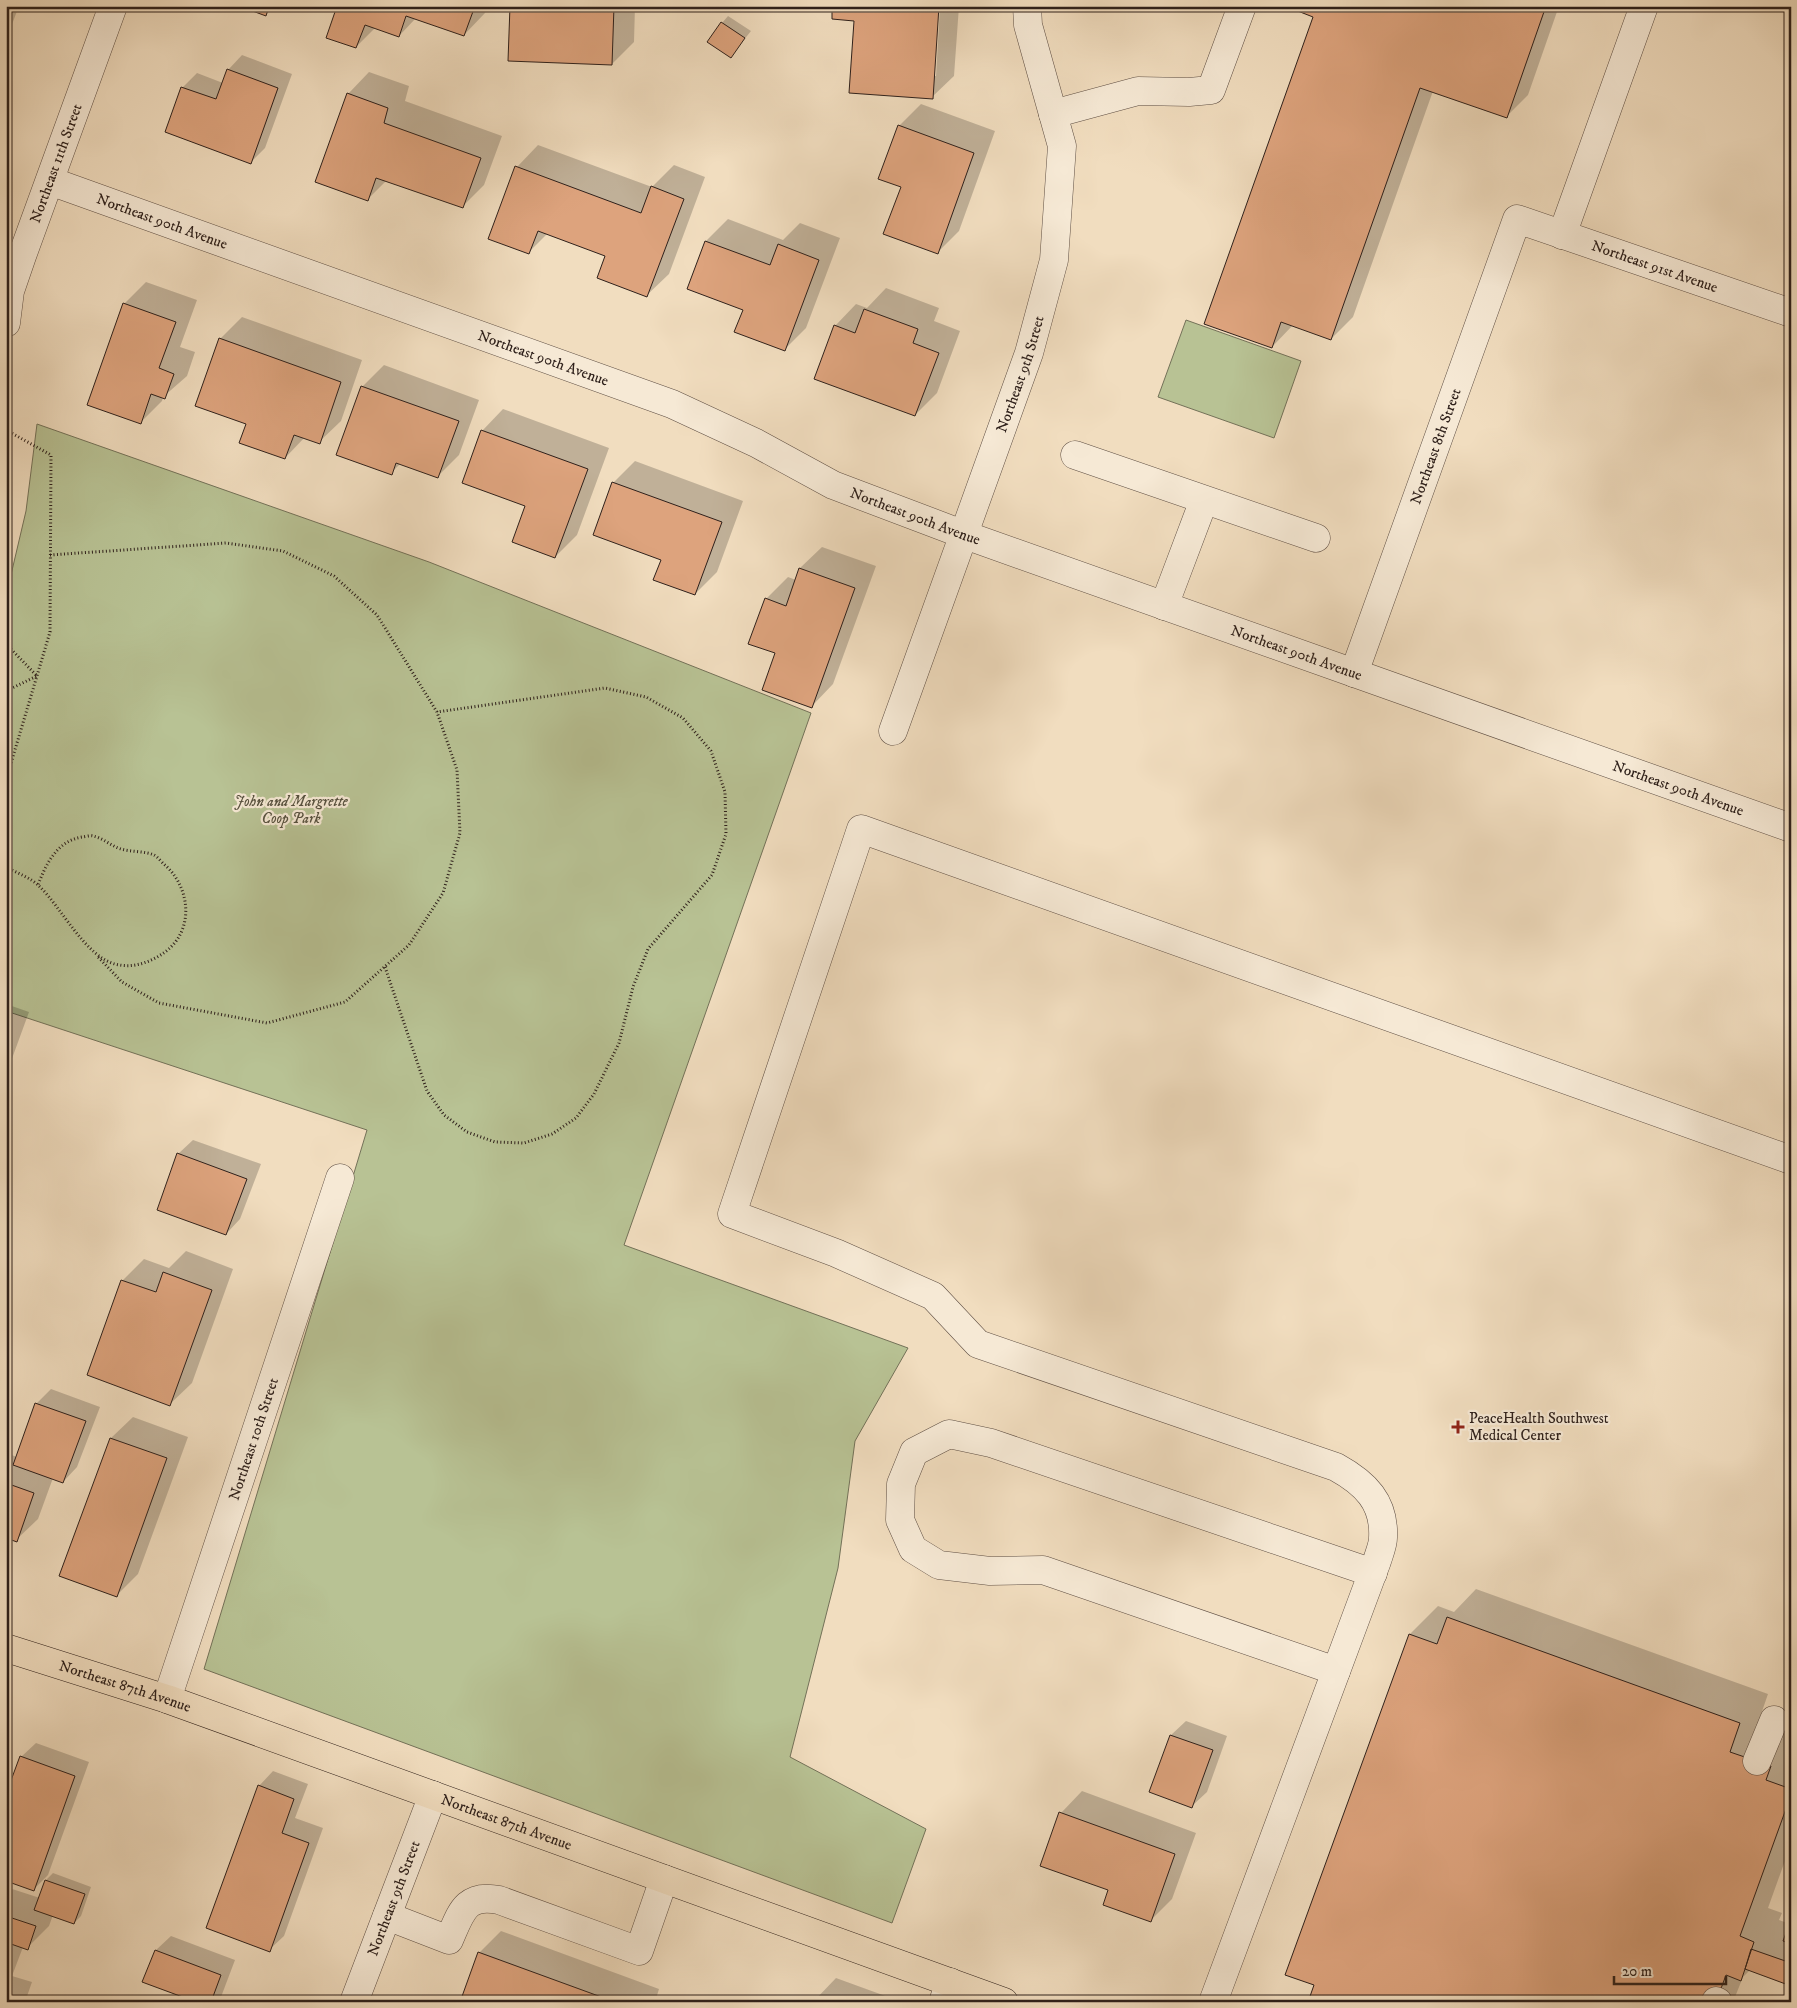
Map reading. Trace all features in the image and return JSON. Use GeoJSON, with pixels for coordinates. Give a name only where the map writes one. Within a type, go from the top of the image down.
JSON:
{"type":"FeatureCollection","features":[{"type":"Feature","properties":{"kind":"main road","name":"Northeast 87th Avenue"},"geometry":{"type":"LineString","coordinates":[[6,1648],[167,1699],[664,1879],[946,1992],[1004,2002]]}},
{"type":"Feature","properties":{"kind":"street","name":"Northeast 11th Street"},"geometry":{"type":"LineString","coordinates":[[6,323],[10,291],[113,6]]}},
{"type":"Feature","properties":{"kind":"street","name":"Northeast 9th Street"},"geometry":{"type":"LineString","coordinates":[[893,731],[1030,354],[1054,260],[1062,146],[1028,25],[1027,6]]}},
{"type":"Feature","properties":{"kind":"street"},"geometry":{"type":"LineString","coordinates":[[1053,114],[1138,91],[1189,92],[1211,90],[1242,6]]}},
{"type":"Feature","properties":{"kind":"street"},"geometry":{"type":"LineString","coordinates":[[1562,235],[1644,6]]}},
{"type":"Feature","properties":{"kind":"street","name":"Northeast 90th Avenue"},"geometry":{"type":"LineString","coordinates":[[50,181],[672,404],[756,443],[834,485],[965,535],[1791,828]]}},
{"type":"Feature","properties":{"kind":"street","name":"Northeast 91st Avenue"},"geometry":{"type":"LineString","coordinates":[[1517,219],[1791,313]]}},
{"type":"Feature","properties":{"kind":"street","name":"Northeast 8th Street"},"geometry":{"type":"LineString","coordinates":[[1354,673],[1517,219]]}},
{"type":"Feature","properties":{"kind":"street"},"geometry":{"type":"LineString","coordinates":[[1074,455],[1316,538]]}},
{"type":"Feature","properties":{"kind":"street"},"geometry":{"type":"LineString","coordinates":[[1164,606],[1204,500]]}},
{"type":"Feature","properties":{"kind":"street"},"geometry":{"type":"LineString","coordinates":[[1213,2002],[1373,1573],[1383,1539],[1382,1516],[1372,1494],[1356,1478],[1336,1467],[978,1344],[933,1296],[836,1252],[732,1214],[861,829],[1791,1160]]}},
{"type":"Feature","properties":{"kind":"street","name":"Northeast 10th Street"},"geometry":{"type":"LineString","coordinates":[[167,1699],[340,1178]]}},
{"type":"Feature","properties":{"kind":"street"},"geometry":{"type":"LineString","coordinates":[[1336,1671],[1043,1570],[990,1571],[939,1565],[913,1549],[900,1520],[901,1484],[914,1452],[949,1434],[991,1443],[1373,1573]]}},
{"type":"Feature","properties":{"kind":"street"},"geometry":{"type":"LineString","coordinates":[[1757,1761],[1774,1720]]}},
{"type":"Feature","properties":{"kind":"street","name":"Northeast 9th Street"},"geometry":{"type":"LineString","coordinates":[[354,2002],[433,1795]]}},
{"type":"Feature","properties":{"kind":"street"},"geometry":{"type":"LineString","coordinates":[[386,1916],[449,1940],[466,1907],[474,1899],[485,1897],[499,1900],[639,1951],[664,1879]]}},
{"type":"Feature","properties":{"kind":"path"},"geometry":{"type":"LineString","coordinates":[[6,430],[51,455],[50,632],[6,780]]}},
{"type":"Feature","properties":{"kind":"path"},"geometry":{"type":"LineString","coordinates":[[6,867],[38,885],[97,956],[122,982],[159,1003],[267,1023],[345,1002],[409,945],[443,893],[460,832],[458,770],[437,712],[377,615],[334,576],[283,551],[226,543],[50,555]]}},
{"type":"Feature","properties":{"kind":"path"},"geometry":{"type":"LineString","coordinates":[[6,644],[37,676]]}},
{"type":"Feature","properties":{"kind":"path"},"geometry":{"type":"LineString","coordinates":[[6,691],[37,676]]}},
{"type":"Feature","properties":{"kind":"path"},"geometry":{"type":"LineString","coordinates":[[385,967],[427,1091],[444,1115],[467,1132],[495,1142],[524,1143],[552,1134],[576,1118],[594,1094],[619,1043],[633,987],[648,950],[712,875],[726,834],[725,792],[711,751],[683,718],[646,696],[605,688],[437,712]]}},
{"type":"Feature","properties":{"kind":"path"},"geometry":{"type":"LineString","coordinates":[[38,885],[45,867],[64,844],[77,838],[92,836],[120,849],[154,855],[176,875],[184,893],[186,913],[181,932],[170,948],[154,960],[135,965],[116,964],[97,956]]}},
{"type":"Feature","properties":{"kind":"green space"},"geometry":{"type":"Polygon","coordinates":[[[1186,320],[1301,361],[1274,438],[1158,397],[1186,320]]]}},
{"type":"Feature","properties":{"kind":"green space","name":"John and Margrette Coop Park"},"geometry":{"type":"Polygon","coordinates":[[[37,424],[429,562],[811,713],[624,1245],[908,1348],[855,1441],[838,1568],[790,1757],[926,1829],[892,1923],[204,1669],[367,1130],[6,1011],[6,596],[26,511],[37,424]]]}},
{"type":"Feature","properties":{"kind":"building"},"geometry":{"type":"Polygon","coordinates":[[[239,6],[269,6],[266,16],[239,6]]]}},
{"type":"Feature","properties":{"kind":"building"},"geometry":{"type":"Polygon","coordinates":[[[337,6],[475,6],[464,36],[406,16],[399,37],[365,25],[356,48],[326,38],[337,6]]]}},
{"type":"Feature","properties":{"kind":"building"},"geometry":{"type":"Polygon","coordinates":[[[510,6],[614,6],[612,65],[508,61],[510,6]]]}},
{"type":"Feature","properties":{"kind":"building"},"geometry":{"type":"Polygon","coordinates":[[[832,6],[939,6],[933,99],[849,93],[854,21],[832,19],[832,6]]]}},
{"type":"Feature","properties":{"kind":"building"},"geometry":{"type":"Polygon","coordinates":[[[1285,6],[1546,6],[1507,118],[1420,88],[1331,340],[1281,322],[1272,348],[1204,324],[1313,17],[1285,6]]]}},
{"type":"Feature","properties":{"kind":"building"},"geometry":{"type":"Polygon","coordinates":[[[1775,6],[1791,6],[1791,12],[1775,6]]]}},
{"type":"Feature","properties":{"kind":"building"},"geometry":{"type":"Polygon","coordinates":[[[721,22],[745,38],[731,58],[707,42],[721,22]]]}},
{"type":"Feature","properties":{"kind":"building"},"geometry":{"type":"Polygon","coordinates":[[[227,69],[278,88],[251,164],[165,132],[181,87],[216,99],[227,69]]]}},
{"type":"Feature","properties":{"kind":"building"},"geometry":{"type":"Polygon","coordinates":[[[347,93],[388,108],[384,123],[481,158],[463,208],[376,178],[368,201],[315,182],[347,93]]]}},
{"type":"Feature","properties":{"kind":"building"},"geometry":{"type":"Polygon","coordinates":[[[898,125],[974,153],[938,254],[883,234],[901,187],[878,179],[898,125]]]}},
{"type":"Feature","properties":{"kind":"building"},"geometry":{"type":"Polygon","coordinates":[[[515,166],[641,213],[651,186],[684,199],[647,297],[597,278],[605,256],[538,231],[529,254],[488,239],[515,166]]]}},
{"type":"Feature","properties":{"kind":"building"},"geometry":{"type":"Polygon","coordinates":[[[705,241],[770,265],[778,244],[819,260],[785,351],[734,332],[743,310],[687,289],[705,241]]]}},
{"type":"Feature","properties":{"kind":"building"},"geometry":{"type":"Polygon","coordinates":[[[123,303],[176,322],[159,368],[174,374],[165,399],[151,394],[141,424],[87,405],[123,303]]]}},
{"type":"Feature","properties":{"kind":"building"},"geometry":{"type":"Polygon","coordinates":[[[864,309],[918,329],[913,343],[939,353],[915,416],[814,379],[834,325],[855,333],[864,309]]]}},
{"type":"Feature","properties":{"kind":"building"},"geometry":{"type":"Polygon","coordinates":[[[219,338],[341,382],[320,444],[294,435],[285,459],[239,443],[246,424],[195,406],[219,338]]]}},
{"type":"Feature","properties":{"kind":"building"},"geometry":{"type":"Polygon","coordinates":[[[361,386],[459,421],[438,478],[396,463],[392,475],[336,455],[361,386]]]}},
{"type":"Feature","properties":{"kind":"building"},"geometry":{"type":"Polygon","coordinates":[[[481,430],[588,469],[555,558],[512,542],[525,506],[462,483],[481,430]]]}},
{"type":"Feature","properties":{"kind":"building"},"geometry":{"type":"Polygon","coordinates":[[[612,482],[722,522],[695,595],[653,580],[661,560],[593,535],[612,482]]]}},
{"type":"Feature","properties":{"kind":"building"},"geometry":{"type":"Polygon","coordinates":[[[799,568],[855,588],[812,708],[762,690],[775,653],[748,644],[765,598],[786,606],[799,568]]]}},
{"type":"Feature","properties":{"kind":"building"},"geometry":{"type":"Polygon","coordinates":[[[177,1153],[247,1179],[226,1235],[157,1210],[177,1153]]]}},
{"type":"Feature","properties":{"kind":"building"},"geometry":{"type":"Polygon","coordinates":[[[163,1272],[212,1290],[170,1406],[87,1375],[121,1280],[156,1292],[163,1272]]]}},
{"type":"Feature","properties":{"kind":"building"},"geometry":{"type":"Polygon","coordinates":[[[35,1403],[86,1421],[63,1483],[13,1465],[35,1403]]]}},
{"type":"Feature","properties":{"kind":"building"},"geometry":{"type":"Polygon","coordinates":[[[110,1438],[167,1458],[117,1597],[59,1576],[110,1438]]]}},
{"type":"Feature","properties":{"kind":"building"},"geometry":{"type":"Polygon","coordinates":[[[6,1483],[34,1493],[17,1542],[6,1538],[6,1483]]]}},
{"type":"Feature","properties":{"kind":"building"},"geometry":{"type":"Polygon","coordinates":[[[1447,1617],[1740,1723],[1730,1752],[1771,1766],[1766,1780],[1791,1789],[1791,1795],[1740,1936],[1754,1942],[1741,1981],[1726,1975],[1716,2002],[1308,2002],[1314,1985],[1285,1975],[1409,1634],[1437,1644],[1447,1617]]]}},
{"type":"Feature","properties":{"kind":"building"},"geometry":{"type":"Polygon","coordinates":[[[1170,1735],[1213,1750],[1192,1808],[1149,1792],[1170,1735]]]}},
{"type":"Feature","properties":{"kind":"building"},"geometry":{"type":"Polygon","coordinates":[[[20,1756],[75,1776],[34,1891],[6,1881],[6,1794],[20,1756]]]}},
{"type":"Feature","properties":{"kind":"building"},"geometry":{"type":"Polygon","coordinates":[[[258,1785],[294,1799],[282,1833],[309,1843],[270,1952],[206,1928],[258,1785]]]}},
{"type":"Feature","properties":{"kind":"building"},"geometry":{"type":"Polygon","coordinates":[[[1059,1812],[1175,1854],[1151,1922],[1103,1905],[1108,1890],[1040,1866],[1059,1812]]]}},
{"type":"Feature","properties":{"kind":"building"},"geometry":{"type":"Polygon","coordinates":[[[45,1880],[85,1894],[74,1924],[34,1910],[45,1880]]]}},
{"type":"Feature","properties":{"kind":"building"},"geometry":{"type":"Polygon","coordinates":[[[6,1916],[36,1926],[28,1950],[11,1944],[6,1957],[6,1916]]]}},
{"type":"Feature","properties":{"kind":"building"},"geometry":{"type":"Polygon","coordinates":[[[1791,1919],[1791,1944],[1783,1941],[1791,1919]]]}},
{"type":"Feature","properties":{"kind":"building"},"geometry":{"type":"Polygon","coordinates":[[[1751,1949],[1791,1963],[1791,1986],[1745,1969],[1751,1949]]]}},
{"type":"Feature","properties":{"kind":"building"},"geometry":{"type":"Polygon","coordinates":[[[155,1950],[221,1975],[211,2002],[187,2002],[188,1999],[142,1982],[155,1950]]]}},
{"type":"Feature","properties":{"kind":"building"},"geometry":{"type":"Polygon","coordinates":[[[478,1952],[615,2002],[460,2002],[478,1952]]]}},
{"type":"Feature","properties":{"kind":"place","name":"PeaceHealth Southwest Medical Center"},"geometry":{"type":"Point","coordinates":[1458,1427]}}]}
